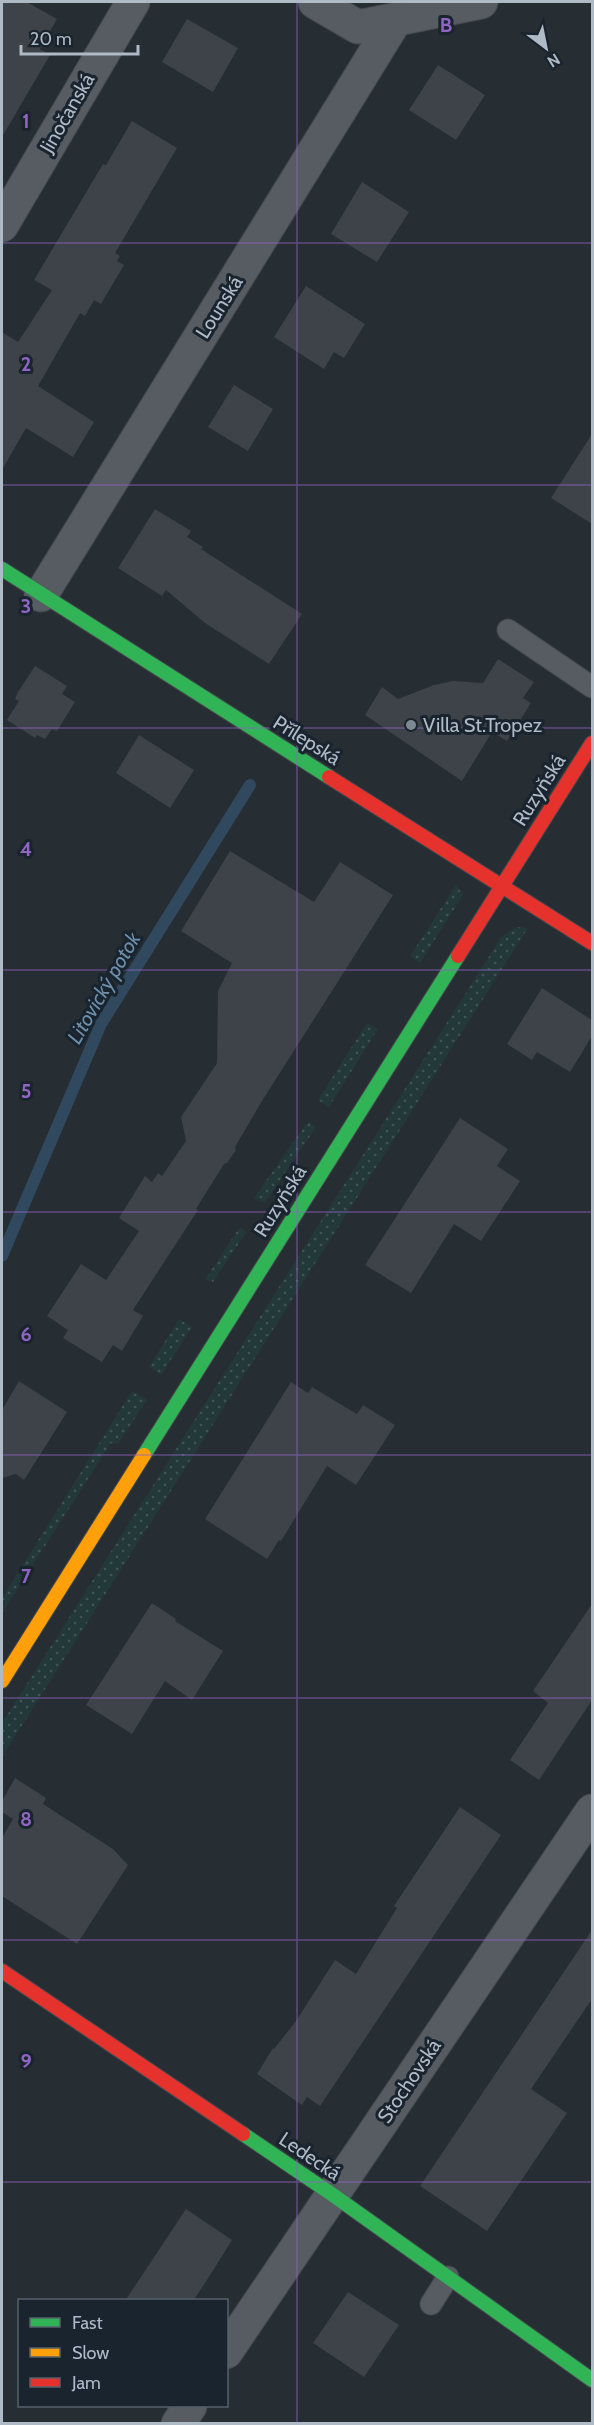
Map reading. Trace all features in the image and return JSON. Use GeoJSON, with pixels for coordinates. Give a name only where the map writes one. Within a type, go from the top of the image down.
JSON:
{"type":"FeatureCollection","features":[{"type":"Feature","properties":{"kind":"street","name":"Jinočanská"},"geometry":{"type":"LineString","coordinates":[[2,225],[133,2]]}},
{"type":"Feature","properties":{"kind":"street"},"geometry":{"type":"LineString","coordinates":[[315,2],[358,27],[482,2]]}},
{"type":"Feature","properties":{"kind":"street","name":"Lounská"},"geometry":{"type":"LineString","coordinates":[[41,595],[396,19]]}},
{"type":"Feature","properties":{"kind":"street","name":"Přílepská"},"geometry":{"type":"LineString","coordinates":[[2,569],[592,943]]}},
{"type":"Feature","properties":{"kind":"street","name":"Ruzyňská"},"geometry":{"type":"LineString","coordinates":[[2,1681],[592,743]]}},
{"type":"Feature","properties":{"kind":"street","name":"Stochovská"},"geometry":{"type":"LineString","coordinates":[[228,2349],[592,1811]]}},
{"type":"Feature","properties":{"kind":"street","name":"Ledecká"},"geometry":{"type":"LineString","coordinates":[[2,1971],[333,2195],[592,2380]]}},
{"type":"Feature","properties":{"kind":"street"},"geometry":{"type":"LineString","coordinates":[[178,2424],[189,2407]]}},
{"type":"Feature","properties":{"kind":"lane"},"geometry":{"type":"LineString","coordinates":[[508,630],[592,687]]}},
{"type":"Feature","properties":{"kind":"lane"},"geometry":{"type":"LineString","coordinates":[[431,2304],[448,2277]]}},
{"type":"Feature","properties":{"kind":"green space"},"geometry":{"type":"Polygon","coordinates":[[[456,885],[463,895],[420,963],[410,956],[456,885]]]}},
{"type":"Feature","properties":{"kind":"green space"},"geometry":{"type":"Polygon","coordinates":[[[516,927],[528,928],[2,1757],[2,1723],[502,936],[516,927]]]}},
{"type":"Feature","properties":{"kind":"green space"},"geometry":{"type":"Polygon","coordinates":[[[367,1023],[378,1029],[329,1107],[318,1100],[367,1023]]]}},
{"type":"Feature","properties":{"kind":"green space"},"geometry":{"type":"Polygon","coordinates":[[[308,1121],[316,1127],[265,1203],[254,1198],[308,1121]]]}},
{"type":"Feature","properties":{"kind":"green space"},"geometry":{"type":"Polygon","coordinates":[[[239,1228],[247,1231],[213,1282],[205,1280],[239,1228]]]}},
{"type":"Feature","properties":{"kind":"green space"},"geometry":{"type":"Polygon","coordinates":[[[179,1319],[192,1327],[161,1375],[149,1367],[179,1319]]]}},
{"type":"Feature","properties":{"kind":"green space"},"geometry":{"type":"Polygon","coordinates":[[[132,1391],[147,1400],[118,1444],[111,1443],[2,1613],[2,1598],[132,1391]]]}},
{"type":"Feature","properties":{"kind":"building"},"geometry":{"type":"Polygon","coordinates":[[[2,2],[27,2],[57,19],[40,49],[50,55],[2,137],[2,2]]]}},
{"type":"Feature","properties":{"kind":"building"},"geometry":{"type":"Polygon","coordinates":[[[187,19],[238,48],[213,92],[162,62],[187,19]]]}},
{"type":"Feature","properties":{"kind":"building"},"geometry":{"type":"Polygon","coordinates":[[[438,65],[485,95],[456,140],[409,110],[438,65]]]}},
{"type":"Feature","properties":{"kind":"building"},"geometry":{"type":"Polygon","coordinates":[[[132,121],[177,148],[115,253],[120,256],[117,261],[124,265],[101,304],[94,300],[85,316],[80,313],[38,386],[94,422],[73,457],[26,428],[2,470],[2,332],[18,342],[52,290],[34,280],[103,164],[106,165],[132,121]]]}},
{"type":"Feature","properties":{"kind":"building"},"geometry":{"type":"Polygon","coordinates":[[[362,182],[409,212],[377,262],[331,234],[362,182]]]}},
{"type":"Feature","properties":{"kind":"building"},"geometry":{"type":"Polygon","coordinates":[[[306,286],[365,324],[344,358],[334,352],[324,369],[274,337],[306,286]]]}},
{"type":"Feature","properties":{"kind":"building"},"geometry":{"type":"Polygon","coordinates":[[[234,385],[273,409],[248,451],[208,427],[234,385]]]}},
{"type":"Feature","properties":{"kind":"building"},"geometry":{"type":"Polygon","coordinates":[[[592,434],[592,524],[551,498],[592,434]]]}},
{"type":"Feature","properties":{"kind":"building"},"geometry":{"type":"Polygon","coordinates":[[[155,509],[191,531],[187,537],[203,547],[201,549],[302,614],[269,664],[205,623],[166,590],[162,596],[118,568],[155,509]]]}},
{"type":"Feature","properties":{"kind":"building"},"geometry":{"type":"Polygon","coordinates":[[[498,659],[534,682],[523,698],[531,703],[507,741],[492,732],[462,781],[365,715],[382,687],[398,699],[434,685],[453,681],[483,683],[498,659]]]}},
{"type":"Feature","properties":{"kind":"building"},"geometry":{"type":"Polygon","coordinates":[[[35,666],[67,686],[62,694],[75,702],[57,731],[52,729],[45,739],[37,735],[35,738],[7,720],[19,701],[15,699],[18,692],[35,666]]]}},
{"type":"Feature","properties":{"kind":"building"},"geometry":{"type":"Polygon","coordinates":[[[139,735],[194,770],[170,808],[116,773],[139,735]]]}},
{"type":"Feature","properties":{"kind":"building"},"geometry":{"type":"Polygon","coordinates":[[[230,851],[314,902],[340,862],[393,895],[262,1101],[235,1147],[236,1150],[224,1164],[196,1209],[198,1210],[133,1310],[143,1316],[122,1351],[113,1345],[102,1362],[63,1338],[68,1330],[47,1316],[81,1264],[106,1280],[139,1231],[119,1218],[145,1176],[152,1182],[158,1173],[162,1176],[186,1141],[181,1117],[217,1063],[218,991],[232,963],[181,931],[230,851]]]}},
{"type":"Feature","properties":{"kind":"building"},"geometry":{"type":"Polygon","coordinates":[[[542,988],[592,1020],[592,1036],[570,1072],[537,1052],[532,1060],[507,1044],[542,988]]]}},
{"type":"Feature","properties":{"kind":"building"},"geometry":{"type":"Polygon","coordinates":[[[460,1118],[508,1149],[497,1166],[520,1181],[481,1241],[454,1224],[411,1293],[365,1265],[460,1118]]]}},
{"type":"Feature","properties":{"kind":"building"},"geometry":{"type":"Polygon","coordinates":[[[19,1381],[67,1412],[24,1480],[16,1474],[2,1478],[2,1410],[19,1381]]]}},
{"type":"Feature","properties":{"kind":"building"},"geometry":{"type":"Polygon","coordinates":[[[291,1382],[308,1393],[312,1387],[357,1414],[363,1405],[395,1425],[356,1485],[327,1466],[281,1541],[279,1540],[267,1559],[205,1519],[291,1382]]]}},
{"type":"Feature","properties":{"kind":"building"},"geometry":{"type":"Polygon","coordinates":[[[152,1603],[176,1619],[175,1621],[223,1651],[192,1700],[165,1681],[132,1734],[86,1705],[152,1603]]]}},
{"type":"Feature","properties":{"kind":"building"},"geometry":{"type":"Polygon","coordinates":[[[592,1604],[592,1700],[539,1780],[510,1760],[548,1703],[533,1691],[592,1604]]]}},
{"type":"Feature","properties":{"kind":"building"},"geometry":{"type":"Polygon","coordinates":[[[15,1778],[46,1798],[43,1804],[113,1849],[128,1865],[77,1944],[2,1896],[2,1838],[13,1819],[2,1812],[2,1801],[15,1778]]]}},
{"type":"Feature","properties":{"kind":"building"},"geometry":{"type":"Polygon","coordinates":[[[460,1807],[501,1835],[320,2106],[307,2097],[302,2105],[257,2074],[273,2048],[296,2021],[335,1960],[356,1974],[397,1908],[394,1906],[460,1807]]]}},
{"type":"Feature","properties":{"kind":"building"},"geometry":{"type":"Polygon","coordinates":[[[592,1930],[592,1999],[531,2089],[567,2113],[487,2231],[420,2186],[592,1930]]]}},
{"type":"Feature","properties":{"kind":"building"},"geometry":{"type":"Polygon","coordinates":[[[186,2209],[232,2240],[194,2299],[126,2299],[186,2209]]]}},
{"type":"Feature","properties":{"kind":"building"},"geometry":{"type":"Polygon","coordinates":[[[348,2292],[399,2325],[364,2377],[313,2343],[348,2292]]]}},
{"type":"Feature","properties":{"kind":"waterway","name":"Litovický potok"},"geometry":{"type":"LineString","coordinates":[[2,1256],[101,1024],[250,785]]}},
{"type":"Feature","properties":{"kind":"traffic: fast"},"geometry":{"type":"LineString","coordinates":[[2,569],[329,777]]}},
{"type":"Feature","properties":{"kind":"traffic: fast"},"geometry":{"type":"LineString","coordinates":[[144,1455],[458,956]]}},
{"type":"Feature","properties":{"kind":"traffic: fast"},"geometry":{"type":"LineString","coordinates":[[243,2134],[333,2195],[592,2380]]}},
{"type":"Feature","properties":{"kind":"traffic: slow"},"geometry":{"type":"LineString","coordinates":[[2,1681],[144,1455]]}},
{"type":"Feature","properties":{"kind":"traffic: jam"},"geometry":{"type":"LineString","coordinates":[[458,956],[592,743]]}},
{"type":"Feature","properties":{"kind":"traffic: jam"},"geometry":{"type":"LineString","coordinates":[[329,777],[592,943]]}},
{"type":"Feature","properties":{"kind":"traffic: jam"},"geometry":{"type":"LineString","coordinates":[[2,1971],[243,2134]]}},
{"type":"Feature","properties":{"kind":"place","name":"Villa St.Tropez"},"geometry":{"type":"Point","coordinates":[411,725]}}]}
